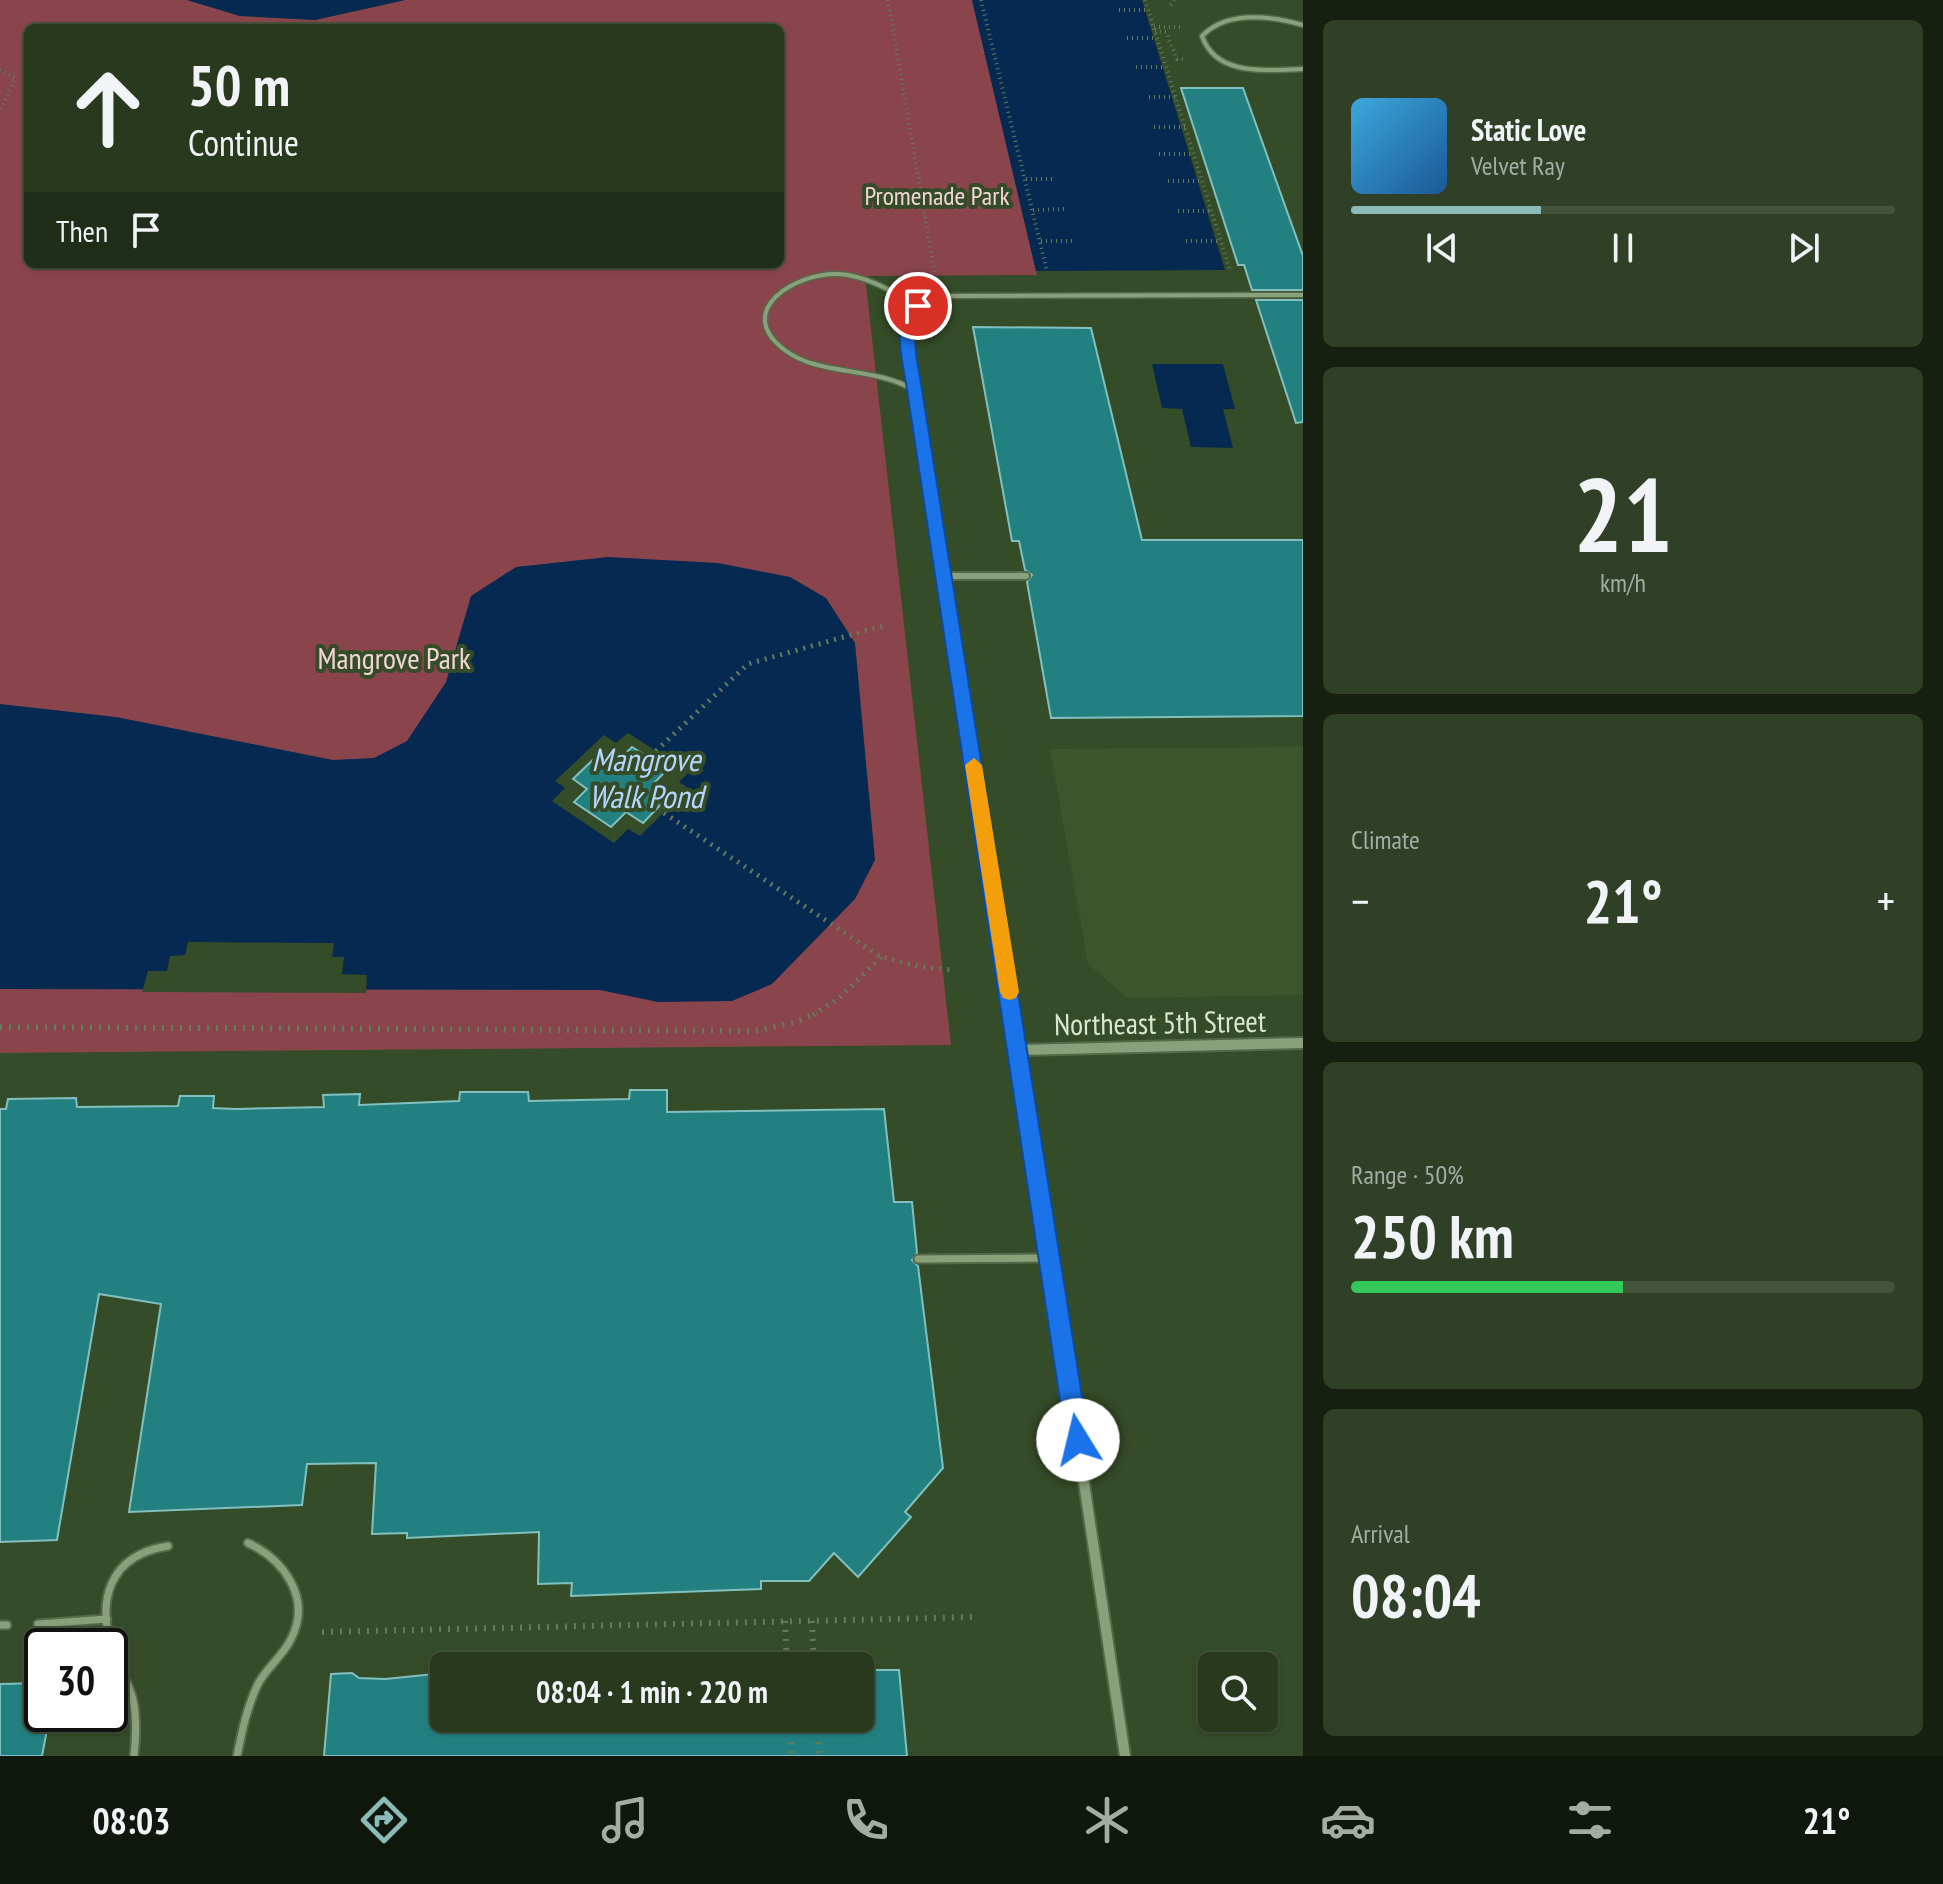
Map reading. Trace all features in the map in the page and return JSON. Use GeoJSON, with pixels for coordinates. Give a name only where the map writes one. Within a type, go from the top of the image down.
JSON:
{"type":"FeatureCollection","features":[{"type":"Feature","properties":{"kind":"street","name":"Northeast 5th Street"},"geometry":{"type":"LineString","coordinates":[[1019,1050],[1303,1043]]}},
{"type":"Feature","properties":{"kind":"street"},"geometry":{"type":"LineString","coordinates":[[1019,1050],[1125,1756]]}},
{"type":"Feature","properties":{"kind":"lane"},"geometry":{"type":"LineString","coordinates":[[1303,25],[1280,20],[1231,20],[1211,25],[1202,36],[1205,50],[1224,62],[1249,69],[1303,69]]}},
{"type":"Feature","properties":{"kind":"lane"},"geometry":{"type":"LineString","coordinates":[[914,390],[881,375],[797,357],[777,344],[768,326],[766,310],[775,293],[793,282],[818,275],[849,275],[876,284],[918,306]]}},
{"type":"Feature","properties":{"kind":"lane"},"geometry":{"type":"LineString","coordinates":[[1019,1050],[914,390],[908,318],[918,306],[947,296],[1303,295]]}},
{"type":"Feature","properties":{"kind":"lane"},"geometry":{"type":"LineString","coordinates":[[944,576],[1026,576]]}},
{"type":"Feature","properties":{"kind":"lane"},"geometry":{"type":"LineString","coordinates":[[918,1259],[1051,1258]]}},
{"type":"Feature","properties":{"kind":"lane"},"geometry":{"type":"LineString","coordinates":[[237,1756],[243,1718],[255,1692],[294,1633],[297,1603],[289,1572],[269,1551],[248,1543]]}},
{"type":"Feature","properties":{"kind":"lane"},"geometry":{"type":"LineString","coordinates":[[134,1756],[136,1731],[132,1697],[113,1650],[107,1619],[111,1579],[127,1560],[147,1549],[168,1546]]}},
{"type":"Feature","properties":{"kind":"lane"},"geometry":{"type":"LineString","coordinates":[[38,1624],[107,1619]]}},
{"type":"Feature","properties":{"kind":"path"},"geometry":{"type":"LineString","coordinates":[[888,0],[935,279]]}},
{"type":"Feature","properties":{"kind":"path"},"geometry":{"type":"LineString","coordinates":[[981,0],[1047,271]]}},
{"type":"Feature","properties":{"kind":"path"},"geometry":{"type":"LineString","coordinates":[[1145,0],[1233,279]]}},
{"type":"Feature","properties":{"kind":"path"},"geometry":{"type":"LineString","coordinates":[[1171,5],[1174,0]]}},
{"type":"Feature","properties":{"kind":"path"},"geometry":{"type":"LineString","coordinates":[[1119,10],[1148,10]]}},
{"type":"Feature","properties":{"kind":"path"},"geometry":{"type":"LineString","coordinates":[[1154,29],[1184,27]]}},
{"type":"Feature","properties":{"kind":"path"},"geometry":{"type":"LineString","coordinates":[[1154,29],[1166,32],[1177,59],[1192,59]]}},
{"type":"Feature","properties":{"kind":"path"},"geometry":{"type":"LineString","coordinates":[[1127,38],[1157,38]]}},
{"type":"Feature","properties":{"kind":"path"},"geometry":{"type":"LineString","coordinates":[[1136,67],[1166,67]]}},
{"type":"Feature","properties":{"kind":"path"},"geometry":{"type":"LineString","coordinates":[[0,70],[15,78],[0,112]]}},
{"type":"Feature","properties":{"kind":"path"},"geometry":{"type":"LineString","coordinates":[[1149,97],[1176,97]]}},
{"type":"Feature","properties":{"kind":"path"},"geometry":{"type":"LineString","coordinates":[[1154,127],[1185,127]]}},
{"type":"Feature","properties":{"kind":"path"},"geometry":{"type":"LineString","coordinates":[[1159,154],[1194,154]]}},
{"type":"Feature","properties":{"kind":"path"},"geometry":{"type":"LineString","coordinates":[[1026,179],[1055,179]]}},
{"type":"Feature","properties":{"kind":"path"},"geometry":{"type":"LineString","coordinates":[[1168,181],[1202,181]]}},
{"type":"Feature","properties":{"kind":"path"},"geometry":{"type":"LineString","coordinates":[[1033,210],[1064,209]]}},
{"type":"Feature","properties":{"kind":"path"},"geometry":{"type":"LineString","coordinates":[[1178,211],[1212,211]]}},
{"type":"Feature","properties":{"kind":"path"},"geometry":{"type":"LineString","coordinates":[[1041,241],[1072,241]]}},
{"type":"Feature","properties":{"kind":"path"},"geometry":{"type":"LineString","coordinates":[[1186,241],[1221,241]]}},
{"type":"Feature","properties":{"kind":"path"},"geometry":{"type":"LineString","coordinates":[[656,751],[748,664],[886,625]]}},
{"type":"Feature","properties":{"kind":"path"},"geometry":{"type":"LineString","coordinates":[[664,813],[881,957],[922,967],[953,970]]}},
{"type":"Feature","properties":{"kind":"path"},"geometry":{"type":"LineString","coordinates":[[0,1027],[754,1031],[785,1026],[814,1016],[841,1000],[881,957]]}},
{"type":"Feature","properties":{"kind":"path"},"geometry":{"type":"LineString","coordinates":[[294,1633],[977,1617]]}},
{"type":"Feature","properties":{"kind":"path"},"geometry":{"type":"LineString","coordinates":[[785,1621],[786,1652]]}},
{"type":"Feature","properties":{"kind":"path"},"geometry":{"type":"LineString","coordinates":[[812,1621],[813,1652]]}},
{"type":"Feature","properties":{"kind":"path"},"geometry":{"type":"LineString","coordinates":[[791,1742],[792,1756]]}},
{"type":"Feature","properties":{"kind":"path"},"geometry":{"type":"LineString","coordinates":[[818,1742],[819,1756]]}},
{"type":"Feature","properties":{"kind":"shaded area"},"geometry":{"type":"Polygon","coordinates":[[[1303,747],[1303,995],[1127,998],[1088,964],[1050,749],[1303,747]]]}},
{"type":"Feature","properties":{"kind":"green space","name":"Mangrove Park"},"geometry":{"type":"Polygon","coordinates":[[[0,0],[187,0],[240,16],[315,20],[405,0],[972,0],[1037,275],[865,276],[951,1045],[0,1053],[0,0]]]}},
{"type":"Feature","properties":{"kind":"water"},"geometry":{"type":"Polygon","coordinates":[[[187,0],[405,0],[315,20],[240,16],[187,0]]]}},
{"type":"Feature","properties":{"kind":"water"},"geometry":{"type":"Polygon","coordinates":[[[972,0],[1142,0],[1225,270],[1036,271],[972,0]]]}},
{"type":"Feature","properties":{"kind":"water"},"geometry":{"type":"Polygon","coordinates":[[[1152,364],[1223,364],[1235,409],[1223,409],[1233,448],[1191,447],[1182,409],[1162,408],[1152,364]]]}},
{"type":"Feature","properties":{"kind":"water","name":"Mangrove Walk Pond"},"geometry":{"type":"Polygon","coordinates":[[[608,557],[718,563],[790,577],[826,598],[855,643],[875,860],[855,899],[772,984],[732,1001],[658,1002],[600,990],[0,989],[0,704],[116,717],[333,760],[374,758],[407,741],[446,682],[471,596],[516,567],[608,557]]]}},
{"type":"Feature","properties":{"kind":"pier"},"geometry":{"type":"Polygon","coordinates":[[[628,733],[689,772],[679,782],[688,788],[640,836],[628,829],[614,843],[552,801],[565,788],[555,781],[604,735],[616,743],[628,733]]]}},
{"type":"Feature","properties":{"kind":"pier"},"geometry":{"type":"Polygon","coordinates":[[[188,942],[334,943],[332,957],[344,957],[342,974],[367,975],[366,993],[142,992],[148,971],[167,971],[170,956],[185,955],[188,942]]]}},
{"type":"Feature","properties":{"kind":"building"},"geometry":{"type":"Polygon","coordinates":[[[1181,88],[1243,88],[1303,256],[1303,290],[1252,290],[1244,265],[1238,265],[1181,88]]]}},
{"type":"Feature","properties":{"kind":"building"},"geometry":{"type":"Polygon","coordinates":[[[1256,300],[1303,300],[1303,422],[1296,423],[1256,300]]]}},
{"type":"Feature","properties":{"kind":"building"},"geometry":{"type":"Polygon","coordinates":[[[973,327],[1091,328],[1142,540],[1303,540],[1303,716],[1051,718],[1027,582],[1032,575],[1025,570],[1019,541],[1012,541],[973,327]]]}},
{"type":"Feature","properties":{"kind":"building"},"geometry":{"type":"Polygon","coordinates":[[[632,747],[668,769],[655,782],[672,793],[643,823],[626,812],[611,827],[574,802],[587,789],[573,779],[602,751],[618,761],[632,747]]]}},
{"type":"Feature","properties":{"kind":"building"},"geometry":{"type":"Polygon","coordinates":[[[630,1090],[667,1090],[667,1112],[884,1109],[894,1202],[912,1202],[917,1253],[912,1260],[918,1266],[943,1468],[905,1512],[911,1517],[858,1577],[834,1553],[809,1581],[761,1581],[761,1589],[571,1596],[572,1583],[538,1584],[539,1532],[407,1538],[407,1533],[372,1534],[376,1463],[307,1464],[302,1505],[129,1512],[161,1304],[99,1294],[57,1540],[0,1542],[0,1109],[6,1109],[8,1099],[76,1098],[77,1107],[178,1106],[180,1096],[214,1096],[213,1108],[236,1109],[324,1107],[323,1095],[360,1094],[359,1105],[459,1101],[460,1092],[528,1092],[529,1101],[629,1099],[630,1090]]]}},
{"type":"Feature","properties":{"kind":"building"},"geometry":{"type":"Polygon","coordinates":[[[874,1670],[899,1670],[907,1756],[324,1756],[331,1674],[352,1673],[359,1678],[430,1674],[430,1732],[874,1732],[874,1670]]]}},
{"type":"Feature","properties":{"kind":"building"},"geometry":{"type":"Polygon","coordinates":[[[24,1683],[24,1732],[47,1732],[42,1756],[0,1756],[0,1684],[24,1683]]]}},
{"type":"Feature","properties":{"kind":"slow traffic"},"geometry":{"type":"LineString","coordinates":[[974,765],[1010,992]]}},
{"type":"Feature","properties":{"kind":"route"},"geometry":{"type":"LineString","coordinates":[[918,306],[908,318],[907,331],[914,390],[1078,1440]]}},
{"type":"Feature","properties":{"kind":"park label","name":"Promenade Park"},"geometry":{"type":"Point","coordinates":[937,195]}}]}
